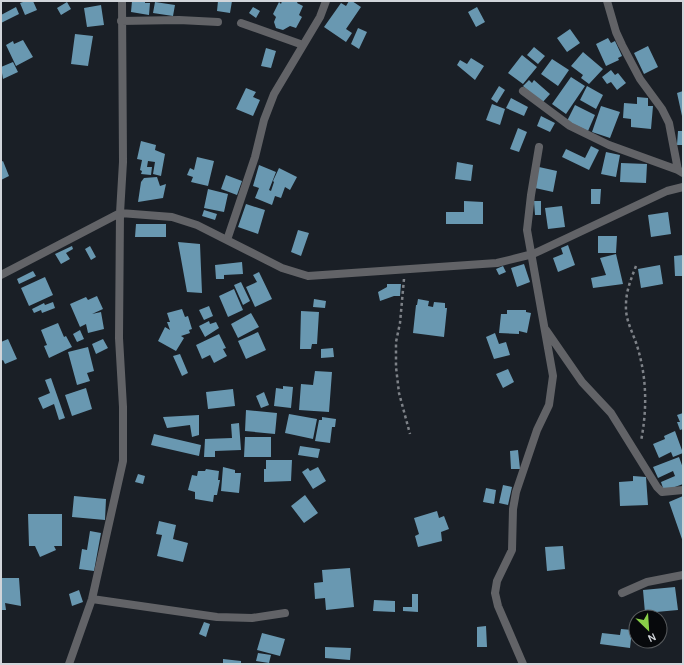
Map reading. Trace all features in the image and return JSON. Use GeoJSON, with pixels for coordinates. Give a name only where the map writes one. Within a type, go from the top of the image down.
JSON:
{"type":"FeatureCollection","features":[{"type":"Feature","properties":{"kind":"street"},"geometry":{"type":"LineString","coordinates":[[69,664],[92,599],[123,461],[123,407],[119,338],[120,213],[123,162],[122,1]]}},
{"type":"Feature","properties":{"kind":"street"},"geometry":{"type":"LineString","coordinates":[[227,240],[254,157],[264,120],[274,94],[320,18],[326,1]]}},
{"type":"Feature","properties":{"kind":"street"},"geometry":{"type":"LineString","coordinates":[[607,1],[616,32],[622,45],[640,79],[662,109],[669,123],[681,172]]}},
{"type":"Feature","properties":{"kind":"street"},"geometry":{"type":"LineString","coordinates":[[122,21],[179,20],[218,22]]}},
{"type":"Feature","properties":{"kind":"street"},"geometry":{"type":"LineString","coordinates":[[240,23],[303,45]]}},
{"type":"Feature","properties":{"kind":"street"},"geometry":{"type":"LineString","coordinates":[[523,91],[570,126],[610,146],[681,172]]}},
{"type":"Feature","properties":{"kind":"street"},"geometry":{"type":"LineString","coordinates":[[523,664],[498,606],[495,593],[496,581],[512,550],[513,510],[516,492],[537,430],[552,392],[553,376],[527,230],[530,195],[539,147]]}},
{"type":"Feature","properties":{"kind":"street"},"geometry":{"type":"LineString","coordinates":[[1,275],[120,213],[172,217],[197,226],[282,268],[308,276],[497,263],[532,254],[667,191],[683,186]]}},
{"type":"Feature","properties":{"kind":"street"},"geometry":{"type":"LineString","coordinates":[[543,326],[582,382],[611,413],[637,457],[661,491],[683,490]]}},
{"type":"Feature","properties":{"kind":"street"},"geometry":{"type":"LineString","coordinates":[[622,593],[647,582],[683,575]]}},
{"type":"Feature","properties":{"kind":"street"},"geometry":{"type":"LineString","coordinates":[[92,599],[217,617],[252,618],[285,613]]}},
{"type":"Feature","properties":{"kind":"path"},"geometry":{"type":"LineString","coordinates":[[636,266],[630,284],[626,305],[626,317],[638,349],[645,387],[646,412],[637,457]]}},
{"type":"Feature","properties":{"kind":"path"},"geometry":{"type":"LineString","coordinates":[[405,269],[400,323],[396,342],[396,367],[400,393],[410,434]]}},
{"type":"Feature","properties":{"kind":"building"},"geometry":{"type":"Polygon","coordinates":[[[33,1],[37,10],[25,15],[20,3],[33,1]]]}},
{"type":"Feature","properties":{"kind":"building"},"geometry":{"type":"Polygon","coordinates":[[[132,1],[145,1],[145,3],[150,3],[149,15],[131,12],[132,1]]]}},
{"type":"Feature","properties":{"kind":"building"},"geometry":{"type":"Polygon","coordinates":[[[218,1],[232,1],[230,13],[217,11],[218,1]]]}},
{"type":"Feature","properties":{"kind":"building"},"geometry":{"type":"Polygon","coordinates":[[[282,1],[298,1],[297,3],[303,6],[299,15],[302,17],[296,28],[290,26],[283,30],[276,28],[274,22],[276,17],[273,14],[279,2],[281,4],[282,1]]]}},
{"type":"Feature","properties":{"kind":"building"},"geometry":{"type":"Polygon","coordinates":[[[349,1],[352,1],[361,7],[346,29],[352,33],[346,42],[324,27],[341,3],[346,6],[349,1]]]}},
{"type":"Feature","properties":{"kind":"building"},"geometry":{"type":"Polygon","coordinates":[[[67,2],[71,9],[61,15],[57,8],[67,2]]]}},
{"type":"Feature","properties":{"kind":"building"},"geometry":{"type":"Polygon","coordinates":[[[155,2],[175,5],[173,16],[153,13],[155,2]]]}},
{"type":"Feature","properties":{"kind":"building"},"geometry":{"type":"Polygon","coordinates":[[[101,5],[104,25],[87,27],[84,8],[101,5]]]}},
{"type":"Feature","properties":{"kind":"building"},"geometry":{"type":"Polygon","coordinates":[[[16,7],[19,14],[1,23],[1,15],[16,7]]]}},
{"type":"Feature","properties":{"kind":"building"},"geometry":{"type":"Polygon","coordinates":[[[253,7],[260,11],[256,18],[249,13],[253,7]]]}},
{"type":"Feature","properties":{"kind":"building"},"geometry":{"type":"Polygon","coordinates":[[[477,7],[485,22],[476,27],[468,12],[477,7]]]}},
{"type":"Feature","properties":{"kind":"building"},"geometry":{"type":"Polygon","coordinates":[[[358,28],[367,32],[359,49],[351,44],[358,28]]]}},
{"type":"Feature","properties":{"kind":"building"},"geometry":{"type":"Polygon","coordinates":[[[570,29],[580,43],[567,52],[557,38],[570,29]]]}},
{"type":"Feature","properties":{"kind":"building"},"geometry":{"type":"Polygon","coordinates":[[[75,34],[93,36],[88,66],[71,64],[75,34]]]}},
{"type":"Feature","properties":{"kind":"building"},"geometry":{"type":"Polygon","coordinates":[[[608,38],[611,43],[615,41],[622,56],[618,58],[619,60],[606,66],[596,44],[608,38]]]}},
{"type":"Feature","properties":{"kind":"building"},"geometry":{"type":"Polygon","coordinates":[[[23,40],[33,57],[16,66],[6,45],[13,41],[14,44],[23,40]]]}},
{"type":"Feature","properties":{"kind":"building"},"geometry":{"type":"Polygon","coordinates":[[[648,46],[658,67],[644,74],[634,53],[648,46]]]}},
{"type":"Feature","properties":{"kind":"building"},"geometry":{"type":"Polygon","coordinates":[[[534,47],[545,56],[538,64],[527,55],[534,47]]]}},
{"type":"Feature","properties":{"kind":"building"},"geometry":{"type":"Polygon","coordinates":[[[266,48],[276,51],[271,68],[261,66],[266,48]]]}},
{"type":"Feature","properties":{"kind":"building"},"geometry":{"type":"Polygon","coordinates":[[[583,52],[603,69],[589,84],[581,78],[583,75],[571,66],[583,52]]]}},
{"type":"Feature","properties":{"kind":"building"},"geometry":{"type":"Polygon","coordinates":[[[522,55],[537,67],[523,84],[508,73],[522,55]]]}},
{"type":"Feature","properties":{"kind":"building"},"geometry":{"type":"Polygon","coordinates":[[[471,58],[484,66],[475,80],[457,65],[460,60],[467,64],[471,58]]]}},
{"type":"Feature","properties":{"kind":"building"},"geometry":{"type":"Polygon","coordinates":[[[552,59],[569,70],[558,86],[541,74],[552,59]]]}},
{"type":"Feature","properties":{"kind":"building"},"geometry":{"type":"Polygon","coordinates":[[[13,62],[18,72],[3,79],[1,67],[13,62]]]}},
{"type":"Feature","properties":{"kind":"building"},"geometry":{"type":"Polygon","coordinates":[[[611,70],[615,75],[618,73],[626,83],[617,90],[611,82],[607,84],[602,77],[611,70]]]}},
{"type":"Feature","properties":{"kind":"building"},"geometry":{"type":"Polygon","coordinates":[[[571,77],[585,86],[566,114],[552,104],[571,77]]]}},
{"type":"Feature","properties":{"kind":"building"},"geometry":{"type":"Polygon","coordinates":[[[529,80],[532,83],[534,80],[550,94],[542,103],[523,86],[529,80]]]}},
{"type":"Feature","properties":{"kind":"building"},"geometry":{"type":"Polygon","coordinates":[[[499,86],[505,90],[497,103],[491,99],[499,86]]]}},
{"type":"Feature","properties":{"kind":"building"},"geometry":{"type":"Polygon","coordinates":[[[587,86],[603,95],[596,109],[580,100],[587,86]]]}},
{"type":"Feature","properties":{"kind":"building"},"geometry":{"type":"Polygon","coordinates":[[[246,88],[256,92],[253,97],[260,100],[253,116],[236,109],[246,88]]]}},
{"type":"Feature","properties":{"kind":"building"},"geometry":{"type":"Polygon","coordinates":[[[683,91],[683,116],[682,116],[677,93],[683,91]]]}},
{"type":"Feature","properties":{"kind":"building"},"geometry":{"type":"Polygon","coordinates":[[[637,97],[648,98],[648,106],[653,106],[651,129],[631,127],[631,119],[623,118],[624,103],[637,104],[637,97]]]}},
{"type":"Feature","properties":{"kind":"building"},"geometry":{"type":"Polygon","coordinates":[[[511,98],[528,107],[524,116],[506,108],[511,98]]]}},
{"type":"Feature","properties":{"kind":"building"},"geometry":{"type":"Polygon","coordinates":[[[492,104],[505,109],[500,125],[486,120],[492,104]]]}},
{"type":"Feature","properties":{"kind":"building"},"geometry":{"type":"Polygon","coordinates":[[[575,105],[595,115],[588,131],[567,121],[575,105]]]}},
{"type":"Feature","properties":{"kind":"building"},"geometry":{"type":"Polygon","coordinates":[[[601,106],[620,112],[610,138],[592,132],[601,106]]]}},
{"type":"Feature","properties":{"kind":"building"},"geometry":{"type":"Polygon","coordinates":[[[541,116],[555,123],[550,132],[537,126],[541,116]]]}},
{"type":"Feature","properties":{"kind":"building"},"geometry":{"type":"Polygon","coordinates":[[[518,128],[527,132],[519,152],[510,149],[518,128]]]}},
{"type":"Feature","properties":{"kind":"building"},"geometry":{"type":"Polygon","coordinates":[[[678,131],[683,131],[683,145],[677,145],[678,131]]]}},
{"type":"Feature","properties":{"kind":"building"},"geometry":{"type":"Polygon","coordinates":[[[141,141],[156,145],[155,150],[165,154],[161,176],[153,174],[155,162],[148,161],[147,167],[152,167],[151,175],[141,174],[142,171],[140,170],[142,160],[137,159],[141,141]]]}},
{"type":"Feature","properties":{"kind":"building"},"geometry":{"type":"Polygon","coordinates":[[[591,146],[599,150],[589,170],[562,157],[566,149],[585,158],[591,146]]]}},
{"type":"Feature","properties":{"kind":"building"},"geometry":{"type":"Polygon","coordinates":[[[606,152],[620,155],[616,177],[601,174],[606,152]]]}},
{"type":"Feature","properties":{"kind":"building"},"geometry":{"type":"Polygon","coordinates":[[[197,157],[214,161],[208,186],[191,182],[193,177],[187,175],[190,168],[194,170],[197,157]]]}},
{"type":"Feature","properties":{"kind":"building"},"geometry":{"type":"Polygon","coordinates":[[[3,161],[9,176],[1,180],[1,162],[3,161]]]}},
{"type":"Feature","properties":{"kind":"building"},"geometry":{"type":"Polygon","coordinates":[[[457,162],[473,165],[471,181],[455,179],[457,162]]]}},
{"type":"Feature","properties":{"kind":"building"},"geometry":{"type":"Polygon","coordinates":[[[621,163],[647,164],[646,183],[620,182],[621,163]]]}},
{"type":"Feature","properties":{"kind":"building"},"geometry":{"type":"Polygon","coordinates":[[[259,165],[276,172],[269,190],[271,191],[273,181],[279,168],[297,177],[290,190],[285,187],[281,198],[275,196],[272,205],[255,198],[259,188],[253,186],[259,165]]]}},
{"type":"Feature","properties":{"kind":"building"},"geometry":{"type":"Polygon","coordinates":[[[539,167],[557,171],[553,192],[535,188],[539,167]]]}},
{"type":"Feature","properties":{"kind":"building"},"geometry":{"type":"Polygon","coordinates":[[[226,175],[242,181],[237,195],[221,189],[226,175]]]}},
{"type":"Feature","properties":{"kind":"building"},"geometry":{"type":"Polygon","coordinates":[[[157,177],[160,186],[166,184],[163,198],[138,202],[141,182],[144,178],[157,177]]]}},
{"type":"Feature","properties":{"kind":"building"},"geometry":{"type":"Polygon","coordinates":[[[208,189],[228,194],[224,212],[204,208],[208,189]]]}},
{"type":"Feature","properties":{"kind":"building"},"geometry":{"type":"Polygon","coordinates":[[[591,189],[601,189],[600,204],[591,204],[591,189]]]}},
{"type":"Feature","properties":{"kind":"building"},"geometry":{"type":"Polygon","coordinates":[[[464,201],[483,202],[483,224],[446,224],[446,212],[464,212],[464,201]]]}},
{"type":"Feature","properties":{"kind":"building"},"geometry":{"type":"Polygon","coordinates":[[[534,201],[541,201],[541,215],[535,215],[534,201]]]}},
{"type":"Feature","properties":{"kind":"building"},"geometry":{"type":"Polygon","coordinates":[[[246,204],[265,210],[258,234],[238,227],[246,204]]]}},
{"type":"Feature","properties":{"kind":"building"},"geometry":{"type":"Polygon","coordinates":[[[562,206],[565,227],[548,229],[545,208],[562,206]]]}},
{"type":"Feature","properties":{"kind":"building"},"geometry":{"type":"Polygon","coordinates":[[[204,210],[217,214],[215,220],[202,216],[204,210]]]}},
{"type":"Feature","properties":{"kind":"building"},"geometry":{"type":"Polygon","coordinates":[[[668,212],[671,234],[651,237],[648,215],[668,212]]]}},
{"type":"Feature","properties":{"kind":"building"},"geometry":{"type":"Polygon","coordinates":[[[136,224],[166,224],[166,237],[135,237],[136,224]]]}},
{"type":"Feature","properties":{"kind":"building"},"geometry":{"type":"Polygon","coordinates":[[[298,230],[309,233],[301,256],[291,252],[298,230]]]}},
{"type":"Feature","properties":{"kind":"building"},"geometry":{"type":"Polygon","coordinates":[[[598,236],[617,236],[616,253],[598,253],[598,236]]]}},
{"type":"Feature","properties":{"kind":"building"},"geometry":{"type":"Polygon","coordinates":[[[178,242],[200,244],[202,293],[187,292],[178,242]]]}},
{"type":"Feature","properties":{"kind":"building"},"geometry":{"type":"Polygon","coordinates":[[[568,245],[575,265],[558,272],[553,258],[563,254],[561,248],[568,245]]]}},
{"type":"Feature","properties":{"kind":"building"},"geometry":{"type":"Polygon","coordinates":[[[72,246],[73,249],[66,253],[70,259],[61,264],[55,254],[72,246]]]}},
{"type":"Feature","properties":{"kind":"building"},"geometry":{"type":"Polygon","coordinates":[[[90,246],[96,257],[91,260],[85,249],[90,246]]]}},
{"type":"Feature","properties":{"kind":"building"},"geometry":{"type":"Polygon","coordinates":[[[616,254],[623,284],[593,288],[591,278],[606,275],[600,258],[616,254]]]}},
{"type":"Feature","properties":{"kind":"building"},"geometry":{"type":"Polygon","coordinates":[[[683,255],[683,276],[675,276],[674,256],[683,255]]]}},
{"type":"Feature","properties":{"kind":"building"},"geometry":{"type":"Polygon","coordinates":[[[242,262],[243,274],[224,275],[224,279],[216,279],[215,265],[242,262]]]}},
{"type":"Feature","properties":{"kind":"building"},"geometry":{"type":"Polygon","coordinates":[[[524,264],[530,282],[517,287],[511,268],[524,264]]]}},
{"type":"Feature","properties":{"kind":"building"},"geometry":{"type":"Polygon","coordinates":[[[660,265],[663,284],[641,288],[638,269],[660,265]]]}},
{"type":"Feature","properties":{"kind":"building"},"geometry":{"type":"Polygon","coordinates":[[[503,266],[506,272],[499,275],[496,269],[503,266]]]}},
{"type":"Feature","properties":{"kind":"building"},"geometry":{"type":"Polygon","coordinates":[[[33,271],[36,276],[19,284],[17,279],[33,271]]]}},
{"type":"Feature","properties":{"kind":"building"},"geometry":{"type":"Polygon","coordinates":[[[259,272],[272,299],[255,307],[246,287],[257,282],[253,275],[259,272]]]}},
{"type":"Feature","properties":{"kind":"building"},"geometry":{"type":"Polygon","coordinates":[[[45,277],[53,295],[29,306],[21,288],[45,277]]]}},
{"type":"Feature","properties":{"kind":"building"},"geometry":{"type":"Polygon","coordinates":[[[241,282],[250,301],[243,305],[234,285],[241,282]]]}},
{"type":"Feature","properties":{"kind":"building"},"geometry":{"type":"Polygon","coordinates":[[[387,284],[401,284],[400,296],[394,296],[380,301],[378,292],[387,287],[387,284]]]}},
{"type":"Feature","properties":{"kind":"building"},"geometry":{"type":"Polygon","coordinates":[[[234,289],[243,310],[228,317],[219,296],[234,289]]]}},
{"type":"Feature","properties":{"kind":"building"},"geometry":{"type":"Polygon","coordinates":[[[97,296],[103,309],[92,314],[101,312],[104,329],[88,333],[86,324],[80,327],[70,304],[86,297],[88,300],[97,296]]]}},
{"type":"Feature","properties":{"kind":"building"},"geometry":{"type":"Polygon","coordinates":[[[314,299],[326,301],[325,308],[313,307],[314,299]]]}},
{"type":"Feature","properties":{"kind":"building"},"geometry":{"type":"Polygon","coordinates":[[[418,299],[429,301],[428,306],[433,307],[434,302],[445,303],[445,308],[447,308],[444,337],[413,333],[418,299]]]}},
{"type":"Feature","properties":{"kind":"building"},"geometry":{"type":"Polygon","coordinates":[[[53,302],[55,308],[42,313],[41,310],[34,313],[32,309],[44,303],[45,305],[53,302]]]}},
{"type":"Feature","properties":{"kind":"building"},"geometry":{"type":"Polygon","coordinates":[[[209,306],[213,316],[204,320],[199,310],[209,306]]]}},
{"type":"Feature","properties":{"kind":"building"},"geometry":{"type":"Polygon","coordinates":[[[182,309],[185,317],[188,316],[192,329],[189,330],[190,333],[181,336],[184,338],[176,351],[158,341],[165,327],[170,330],[167,322],[170,322],[167,313],[182,309]]]}},
{"type":"Feature","properties":{"kind":"building"},"geometry":{"type":"Polygon","coordinates":[[[507,310],[526,310],[526,312],[531,313],[527,333],[519,331],[519,334],[499,333],[501,314],[507,314],[507,310]]]}},
{"type":"Feature","properties":{"kind":"building"},"geometry":{"type":"Polygon","coordinates":[[[301,311],[319,312],[317,344],[312,344],[311,349],[300,349],[301,311]]]}},
{"type":"Feature","properties":{"kind":"building"},"geometry":{"type":"Polygon","coordinates":[[[251,313],[259,327],[238,338],[231,324],[251,313]]]}},
{"type":"Feature","properties":{"kind":"building"},"geometry":{"type":"Polygon","coordinates":[[[209,321],[210,324],[216,322],[219,328],[205,337],[199,326],[209,321]]]}},
{"type":"Feature","properties":{"kind":"building"},"geometry":{"type":"Polygon","coordinates":[[[58,323],[64,337],[66,336],[72,347],[49,358],[44,346],[47,345],[41,330],[58,323]]]}},
{"type":"Feature","properties":{"kind":"building"},"geometry":{"type":"Polygon","coordinates":[[[80,330],[84,339],[77,342],[73,334],[80,330]]]}},
{"type":"Feature","properties":{"kind":"building"},"geometry":{"type":"Polygon","coordinates":[[[258,332],[266,350],[246,359],[238,341],[258,332]]]}},
{"type":"Feature","properties":{"kind":"building"},"geometry":{"type":"Polygon","coordinates":[[[495,333],[499,344],[506,342],[510,355],[494,359],[486,337],[495,333]]]}},
{"type":"Feature","properties":{"kind":"building"},"geometry":{"type":"Polygon","coordinates":[[[219,334],[226,348],[223,349],[227,356],[214,363],[210,355],[202,359],[196,345],[219,334]]]}},
{"type":"Feature","properties":{"kind":"building"},"geometry":{"type":"Polygon","coordinates":[[[8,339],[17,359],[5,364],[3,360],[1,361],[1,342],[8,339]]]}},
{"type":"Feature","properties":{"kind":"building"},"geometry":{"type":"Polygon","coordinates":[[[103,339],[108,348],[96,354],[92,344],[103,339]]]}},
{"type":"Feature","properties":{"kind":"building"},"geometry":{"type":"Polygon","coordinates":[[[88,347],[94,371],[87,373],[90,381],[77,385],[68,352],[88,347]]]}},
{"type":"Feature","properties":{"kind":"building"},"geometry":{"type":"Polygon","coordinates":[[[333,348],[334,357],[321,358],[321,349],[333,348]]]}},
{"type":"Feature","properties":{"kind":"building"},"geometry":{"type":"Polygon","coordinates":[[[180,354],[188,373],[182,376],[173,356],[180,354]]]}},
{"type":"Feature","properties":{"kind":"building"},"geometry":{"type":"Polygon","coordinates":[[[508,369],[514,382],[503,388],[496,374],[508,369]]]}},
{"type":"Feature","properties":{"kind":"building"},"geometry":{"type":"Polygon","coordinates":[[[315,371],[332,372],[329,412],[299,410],[301,384],[313,385],[315,371]]]}},
{"type":"Feature","properties":{"kind":"building"},"geometry":{"type":"Polygon","coordinates":[[[51,378],[65,418],[59,420],[54,404],[43,409],[38,398],[50,393],[45,380],[51,378]]]}},
{"type":"Feature","properties":{"kind":"building"},"geometry":{"type":"Polygon","coordinates":[[[283,386],[293,387],[291,408],[274,406],[276,388],[283,389],[283,386]]]}},
{"type":"Feature","properties":{"kind":"building"},"geometry":{"type":"Polygon","coordinates":[[[86,388],[92,409],[72,416],[65,395],[86,388]]]}},
{"type":"Feature","properties":{"kind":"building"},"geometry":{"type":"Polygon","coordinates":[[[233,389],[235,406],[208,409],[206,392],[233,389]]]}},
{"type":"Feature","properties":{"kind":"building"},"geometry":{"type":"Polygon","coordinates":[[[264,392],[269,405],[261,408],[256,396],[264,392]]]}},
{"type":"Feature","properties":{"kind":"building"},"geometry":{"type":"Polygon","coordinates":[[[246,410],[277,413],[275,434],[245,431],[246,410]]]}},
{"type":"Feature","properties":{"kind":"building"},"geometry":{"type":"Polygon","coordinates":[[[683,413],[683,429],[680,430],[677,422],[680,422],[677,415],[683,413]]]}},
{"type":"Feature","properties":{"kind":"building"},"geometry":{"type":"Polygon","coordinates":[[[289,414],[317,419],[313,439],[285,433],[289,414]]]}},
{"type":"Feature","properties":{"kind":"building"},"geometry":{"type":"Polygon","coordinates":[[[199,415],[199,435],[192,437],[190,425],[167,428],[163,417],[199,415]]]}},
{"type":"Feature","properties":{"kind":"building"},"geometry":{"type":"Polygon","coordinates":[[[322,417],[336,419],[335,427],[332,427],[330,443],[315,441],[319,420],[322,420],[322,417]]]}},
{"type":"Feature","properties":{"kind":"building"},"geometry":{"type":"Polygon","coordinates":[[[239,423],[241,450],[215,451],[215,457],[204,457],[205,439],[232,438],[231,424],[239,423]]]}},
{"type":"Feature","properties":{"kind":"building"},"geometry":{"type":"Polygon","coordinates":[[[675,431],[683,453],[673,457],[671,452],[659,458],[653,444],[665,439],[664,436],[675,431]]]}},
{"type":"Feature","properties":{"kind":"building"},"geometry":{"type":"Polygon","coordinates":[[[154,434],[201,445],[199,456],[151,445],[154,434]]]}},
{"type":"Feature","properties":{"kind":"building"},"geometry":{"type":"Polygon","coordinates":[[[245,437],[271,437],[271,457],[244,457],[245,437]]]}},
{"type":"Feature","properties":{"kind":"building"},"geometry":{"type":"Polygon","coordinates":[[[300,446],[320,449],[318,458],[298,455],[300,446]]]}},
{"type":"Feature","properties":{"kind":"building"},"geometry":{"type":"Polygon","coordinates":[[[518,450],[520,469],[511,469],[510,451],[518,450]]]}},
{"type":"Feature","properties":{"kind":"building"},"geometry":{"type":"Polygon","coordinates":[[[679,457],[683,468],[683,484],[664,491],[661,482],[675,476],[673,471],[658,478],[653,467],[679,457]]]}},
{"type":"Feature","properties":{"kind":"building"},"geometry":{"type":"Polygon","coordinates":[[[266,460],[292,460],[291,481],[264,482],[266,460]]]}},
{"type":"Feature","properties":{"kind":"building"},"geometry":{"type":"Polygon","coordinates":[[[223,467],[235,470],[235,473],[241,473],[239,493],[221,491],[223,467]]]}},
{"type":"Feature","properties":{"kind":"building"},"geometry":{"type":"Polygon","coordinates":[[[318,467],[326,481],[313,489],[302,472],[308,468],[310,471],[318,467]]]}},
{"type":"Feature","properties":{"kind":"building"},"geometry":{"type":"Polygon","coordinates":[[[206,469],[219,471],[218,480],[220,480],[217,495],[214,495],[213,502],[195,499],[195,492],[188,490],[192,475],[197,476],[198,471],[205,471],[206,469]]]}},
{"type":"Feature","properties":{"kind":"building"},"geometry":{"type":"Polygon","coordinates":[[[138,474],[145,476],[143,484],[135,482],[138,474]]]}},
{"type":"Feature","properties":{"kind":"building"},"geometry":{"type":"Polygon","coordinates":[[[633,476],[646,477],[648,505],[620,506],[619,482],[633,481],[633,476]]]}},
{"type":"Feature","properties":{"kind":"building"},"geometry":{"type":"Polygon","coordinates":[[[503,485],[512,487],[508,505],[499,503],[503,485]]]}},
{"type":"Feature","properties":{"kind":"building"},"geometry":{"type":"Polygon","coordinates":[[[486,488],[496,490],[494,504],[483,502],[486,488]]]}},
{"type":"Feature","properties":{"kind":"building"},"geometry":{"type":"Polygon","coordinates":[[[305,495],[318,513],[304,523],[291,506],[305,495]]]}},
{"type":"Feature","properties":{"kind":"building"},"geometry":{"type":"Polygon","coordinates":[[[74,496],[106,499],[105,520],[72,517],[74,496]]]}},
{"type":"Feature","properties":{"kind":"building"},"geometry":{"type":"Polygon","coordinates":[[[683,496],[683,542],[669,502],[683,496]]]}},
{"type":"Feature","properties":{"kind":"building"},"geometry":{"type":"Polygon","coordinates":[[[437,511],[439,518],[444,516],[449,529],[441,532],[442,541],[418,547],[415,536],[419,534],[414,518],[437,511]]]}},
{"type":"Feature","properties":{"kind":"building"},"geometry":{"type":"Polygon","coordinates":[[[28,514],[62,514],[62,546],[54,546],[56,550],[40,557],[35,546],[29,546],[28,514]]]}},
{"type":"Feature","properties":{"kind":"building"},"geometry":{"type":"Polygon","coordinates":[[[159,521],[176,525],[173,539],[188,543],[183,562],[157,556],[162,535],[156,534],[159,521]]]}},
{"type":"Feature","properties":{"kind":"building"},"geometry":{"type":"Polygon","coordinates":[[[90,531],[101,533],[94,571],[79,569],[82,549],[87,550],[90,531]]]}},
{"type":"Feature","properties":{"kind":"building"},"geometry":{"type":"Polygon","coordinates":[[[563,546],[565,569],[547,571],[545,547],[563,546]]]}},
{"type":"Feature","properties":{"kind":"building"},"geometry":{"type":"Polygon","coordinates":[[[350,568],[354,607],[326,610],[325,598],[315,599],[314,583],[323,582],[322,570],[350,568]]]}},
{"type":"Feature","properties":{"kind":"building"},"geometry":{"type":"Polygon","coordinates":[[[1,578],[19,578],[21,606],[5,603],[6,610],[1,610],[1,578]]]}},
{"type":"Feature","properties":{"kind":"building"},"geometry":{"type":"Polygon","coordinates":[[[675,587],[678,610],[668,611],[668,609],[645,609],[643,590],[675,587]]]}},
{"type":"Feature","properties":{"kind":"building"},"geometry":{"type":"Polygon","coordinates":[[[79,590],[83,602],[72,606],[69,594],[79,590]]]}},
{"type":"Feature","properties":{"kind":"building"},"geometry":{"type":"Polygon","coordinates":[[[412,594],[418,594],[418,612],[403,611],[403,607],[412,607],[412,594]]]}},
{"type":"Feature","properties":{"kind":"building"},"geometry":{"type":"Polygon","coordinates":[[[374,600],[395,601],[395,612],[373,611],[374,600]]]}},
{"type":"Feature","properties":{"kind":"building"},"geometry":{"type":"Polygon","coordinates":[[[204,622],[210,624],[206,637],[199,634],[204,622]]]}},
{"type":"Feature","properties":{"kind":"building"},"geometry":{"type":"Polygon","coordinates":[[[486,626],[487,647],[477,647],[477,627],[486,626]]]}},
{"type":"Feature","properties":{"kind":"building"},"geometry":{"type":"Polygon","coordinates":[[[621,629],[628,630],[628,648],[600,644],[602,633],[620,635],[621,629]]]}},
{"type":"Feature","properties":{"kind":"building"},"geometry":{"type":"Polygon","coordinates":[[[262,633],[285,639],[280,656],[257,650],[262,633]]]}},
{"type":"Feature","properties":{"kind":"building"},"geometry":{"type":"Polygon","coordinates":[[[325,647],[351,648],[350,660],[325,658],[325,647]]]}},
{"type":"Feature","properties":{"kind":"building"},"geometry":{"type":"Polygon","coordinates":[[[258,653],[271,655],[269,663],[256,661],[258,653]]]}},
{"type":"Feature","properties":{"kind":"building"},"geometry":{"type":"Polygon","coordinates":[[[223,659],[241,661],[241,664],[223,664],[223,659]]]}}]}
